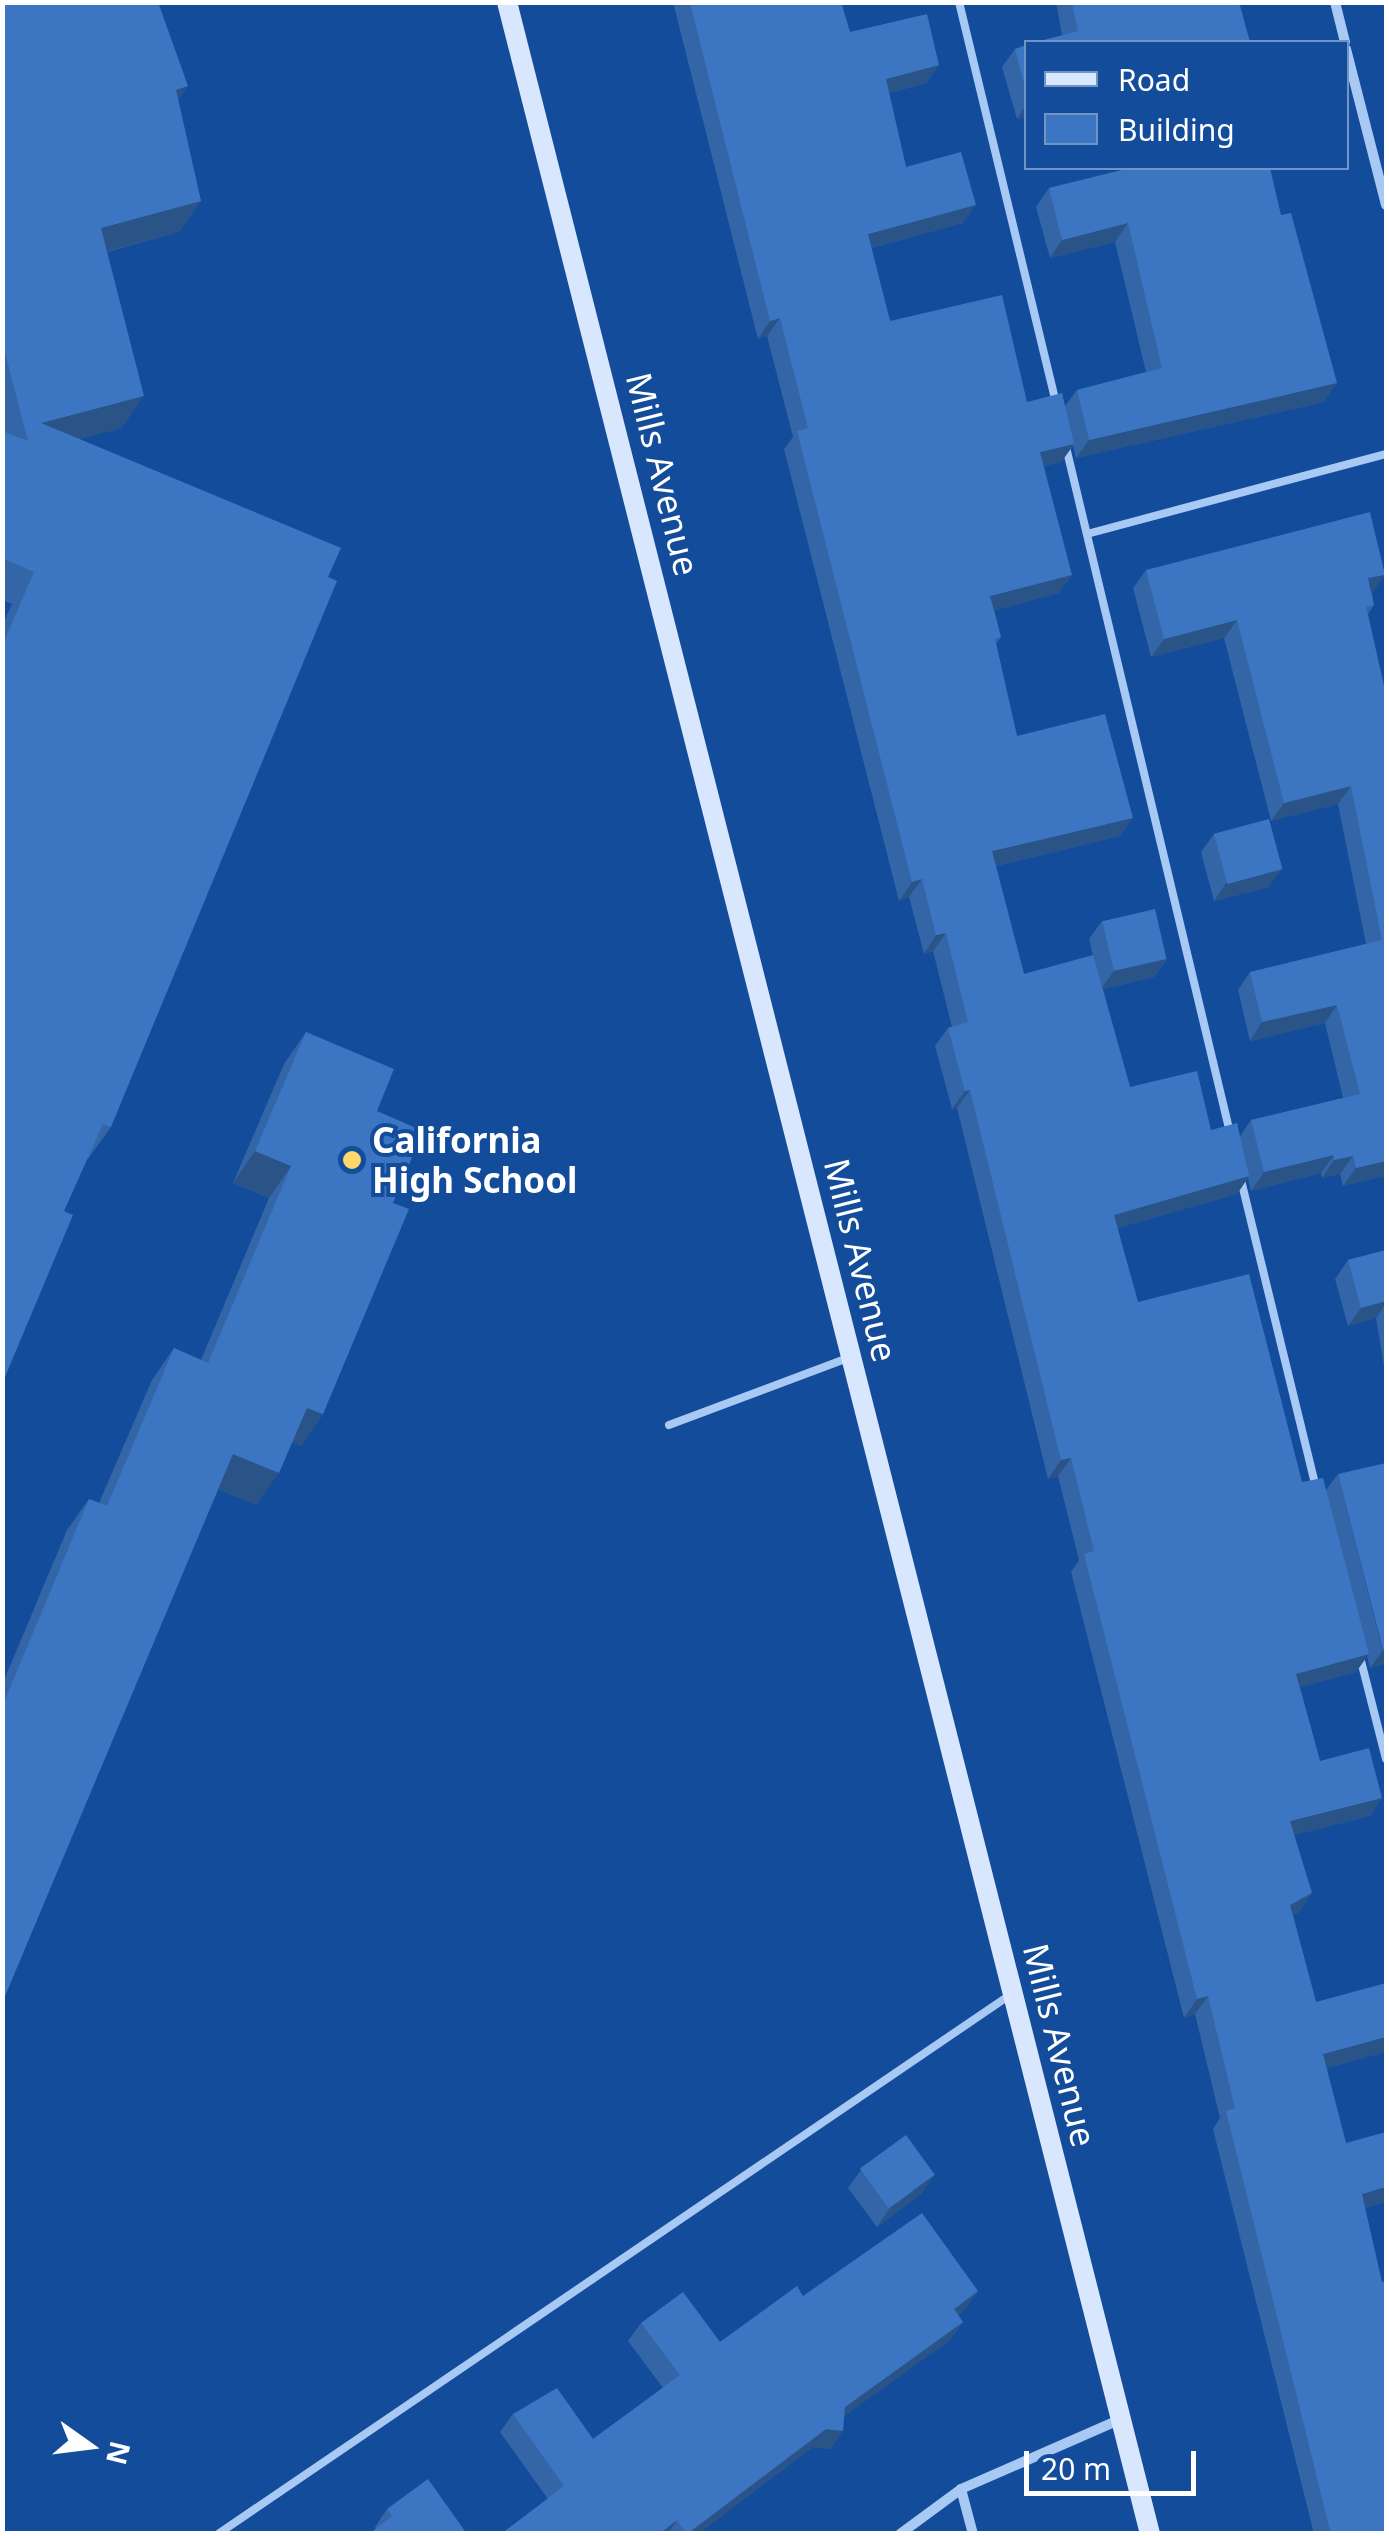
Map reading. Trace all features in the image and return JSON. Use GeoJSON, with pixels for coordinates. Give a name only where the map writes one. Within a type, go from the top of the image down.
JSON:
{"type":"FeatureCollection","features":[{"type":"Feature","properties":{"kind":"main road","name":"Mills Avenue"},"geometry":{"type":"LineString","coordinates":[[506,2],[1150,2534]]}},
{"type":"Feature","properties":{"kind":"street"},"geometry":{"type":"LineString","coordinates":[[1334,2],[1344,40]]}},
{"type":"Feature","properties":{"kind":"street"},"geometry":{"type":"LineString","coordinates":[[1349,58],[1386,205]]}},
{"type":"Feature","properties":{"kind":"street"},"geometry":{"type":"LineString","coordinates":[[900,2534],[960,2489],[1122,2419]]}},
{"type":"Feature","properties":{"kind":"street"},"geometry":{"type":"LineString","coordinates":[[960,2489],[973,2534]]}},
{"type":"Feature","properties":{"kind":"lane"},"geometry":{"type":"LineString","coordinates":[[959,2],[1060,420]]}},
{"type":"Feature","properties":{"kind":"lane"},"geometry":{"type":"LineString","coordinates":[[1064,439],[1232,1142]]}},
{"type":"Feature","properties":{"kind":"lane"},"geometry":{"type":"LineString","coordinates":[[1088,534],[1386,454]]}},
{"type":"Feature","properties":{"kind":"lane"},"geometry":{"type":"LineString","coordinates":[[1236,1161],[1320,1502]]}},
{"type":"Feature","properties":{"kind":"lane"},"geometry":{"type":"LineString","coordinates":[[669,1424],[852,1357]]}},
{"type":"Feature","properties":{"kind":"lane"},"geometry":{"type":"LineString","coordinates":[[1358,1648],[1386,1758]]}},
{"type":"Feature","properties":{"kind":"lane"},"geometry":{"type":"LineString","coordinates":[[218,2534],[1014,1992]]}},
{"type":"Feature","properties":{"kind":"building"},"geometry":{"type":"Polygon","coordinates":[[[2,2],[158,2],[188,86],[176,90],[201,201],[101,228],[144,396],[41,423],[341,548],[328,577],[337,581],[111,1127],[103,1124],[64,1211],[73,1215],[2,1384],[2,646],[34,572],[2,558],[2,431],[28,441],[2,341],[2,2]]]}},
{"type":"Feature","properties":{"kind":"building"},"geometry":{"type":"Polygon","coordinates":[[[690,2],[841,2],[850,32],[927,14],[939,65],[886,79],[906,167],[961,152],[976,205],[868,234],[890,321],[1002,295],[1027,402],[1062,393],[1074,444],[1040,452],[1072,575],[990,596],[1001,637],[995,639],[1017,736],[1105,714],[1133,818],[992,851],[1024,974],[1093,955],[1130,1087],[1197,1071],[1211,1130],[1237,1123],[1249,1176],[1114,1215],[1138,1302],[1249,1274],[1302,1482],[1323,1478],[1369,1654],[1296,1674],[1320,1761],[1369,1748],[1382,1798],[1290,1821],[1312,1893],[1290,1905],[1316,2002],[1386,1983],[1386,2037],[1323,2054],[1346,2143],[1386,2132],[1386,2187],[1362,2194],[1382,2282],[1386,2281],[1386,2534],[1331,2534],[1226,2111],[1235,2108],[1208,1996],[1197,1999],[1084,1554],[1094,1551],[1071,1458],[1061,1460],[970,1090],[965,1091],[948,1028],[968,1022],[946,933],[936,935],[922,879],[912,882],[797,431],[808,428],[780,318],[770,321],[690,2]]]}},
{"type":"Feature","properties":{"kind":"building"},"geometry":{"type":"Polygon","coordinates":[[[1072,2],[1239,2],[1249,40],[1044,40],[1078,31],[1072,2]]]}},
{"type":"Feature","properties":{"kind":"building"},"geometry":{"type":"Polygon","coordinates":[[[1024,46],[1024,83],[1015,49],[1024,46]]]}},
{"type":"Feature","properties":{"kind":"building"},"geometry":{"type":"Polygon","coordinates":[[[1122,170],[1270,170],[1281,215],[1291,213],[1337,383],[1089,440],[1077,390],[1162,368],[1128,223],[1062,240],[1049,188],[1122,170]]]}},
{"type":"Feature","properties":{"kind":"building"},"geometry":{"type":"Polygon","coordinates":[[[1370,512],[1385,575],[1368,578],[1374,605],[1366,607],[1386,695],[1386,1161],[1356,1168],[1353,1156],[1334,1160],[1334,1155],[1264,1172],[1251,1120],[1360,1094],[1337,1005],[1262,1022],[1250,972],[1382,940],[1351,786],[1284,803],[1237,620],[1164,639],[1146,570],[1370,512]]]}},
{"type":"Feature","properties":{"kind":"building"},"geometry":{"type":"Polygon","coordinates":[[[1269,819],[1282,869],[1227,884],[1214,834],[1269,819]]]}},
{"type":"Feature","properties":{"kind":"building"},"geometry":{"type":"Polygon","coordinates":[[[1155,909],[1166,959],[1114,971],[1102,921],[1155,909]]]}},
{"type":"Feature","properties":{"kind":"building"},"geometry":{"type":"Polygon","coordinates":[[[306,1032],[394,1069],[377,1111],[423,1131],[393,1203],[409,1209],[323,1414],[307,1408],[279,1473],[233,1454],[2,2003],[2,1707],[89,1499],[107,1506],[174,1348],[208,1363],[291,1166],[255,1151],[306,1032]]]}},
{"type":"Feature","properties":{"kind":"building"},"geometry":{"type":"Polygon","coordinates":[[[1386,1250],[1386,1301],[1361,1308],[1348,1260],[1386,1250]]]}},
{"type":"Feature","properties":{"kind":"building"},"geometry":{"type":"Polygon","coordinates":[[[1386,1463],[1386,1649],[1383,1650],[1338,1474],[1386,1463]]]}},
{"type":"Feature","properties":{"kind":"building"},"geometry":{"type":"Polygon","coordinates":[[[906,2135],[935,2175],[889,2208],[860,2169],[906,2135]]]}},
{"type":"Feature","properties":{"kind":"building"},"geometry":{"type":"Polygon","coordinates":[[[922,2213],[978,2291],[954,2309],[963,2322],[845,2407],[843,2431],[826,2429],[687,2534],[677,2520],[659,2534],[501,2534],[564,2486],[513,2414],[557,2388],[593,2439],[680,2375],[641,2323],[683,2292],[720,2342],[797,2286],[803,2296],[922,2213]]]}},
{"type":"Feature","properties":{"kind":"building"},"geometry":{"type":"Polygon","coordinates":[[[428,2479],[467,2534],[369,2534],[392,2516],[387,2509],[428,2479]]]}},
{"type":"Feature","properties":{"kind":"place","name":"California High School"},"geometry":{"type":"Point","coordinates":[352,1160]}}]}
